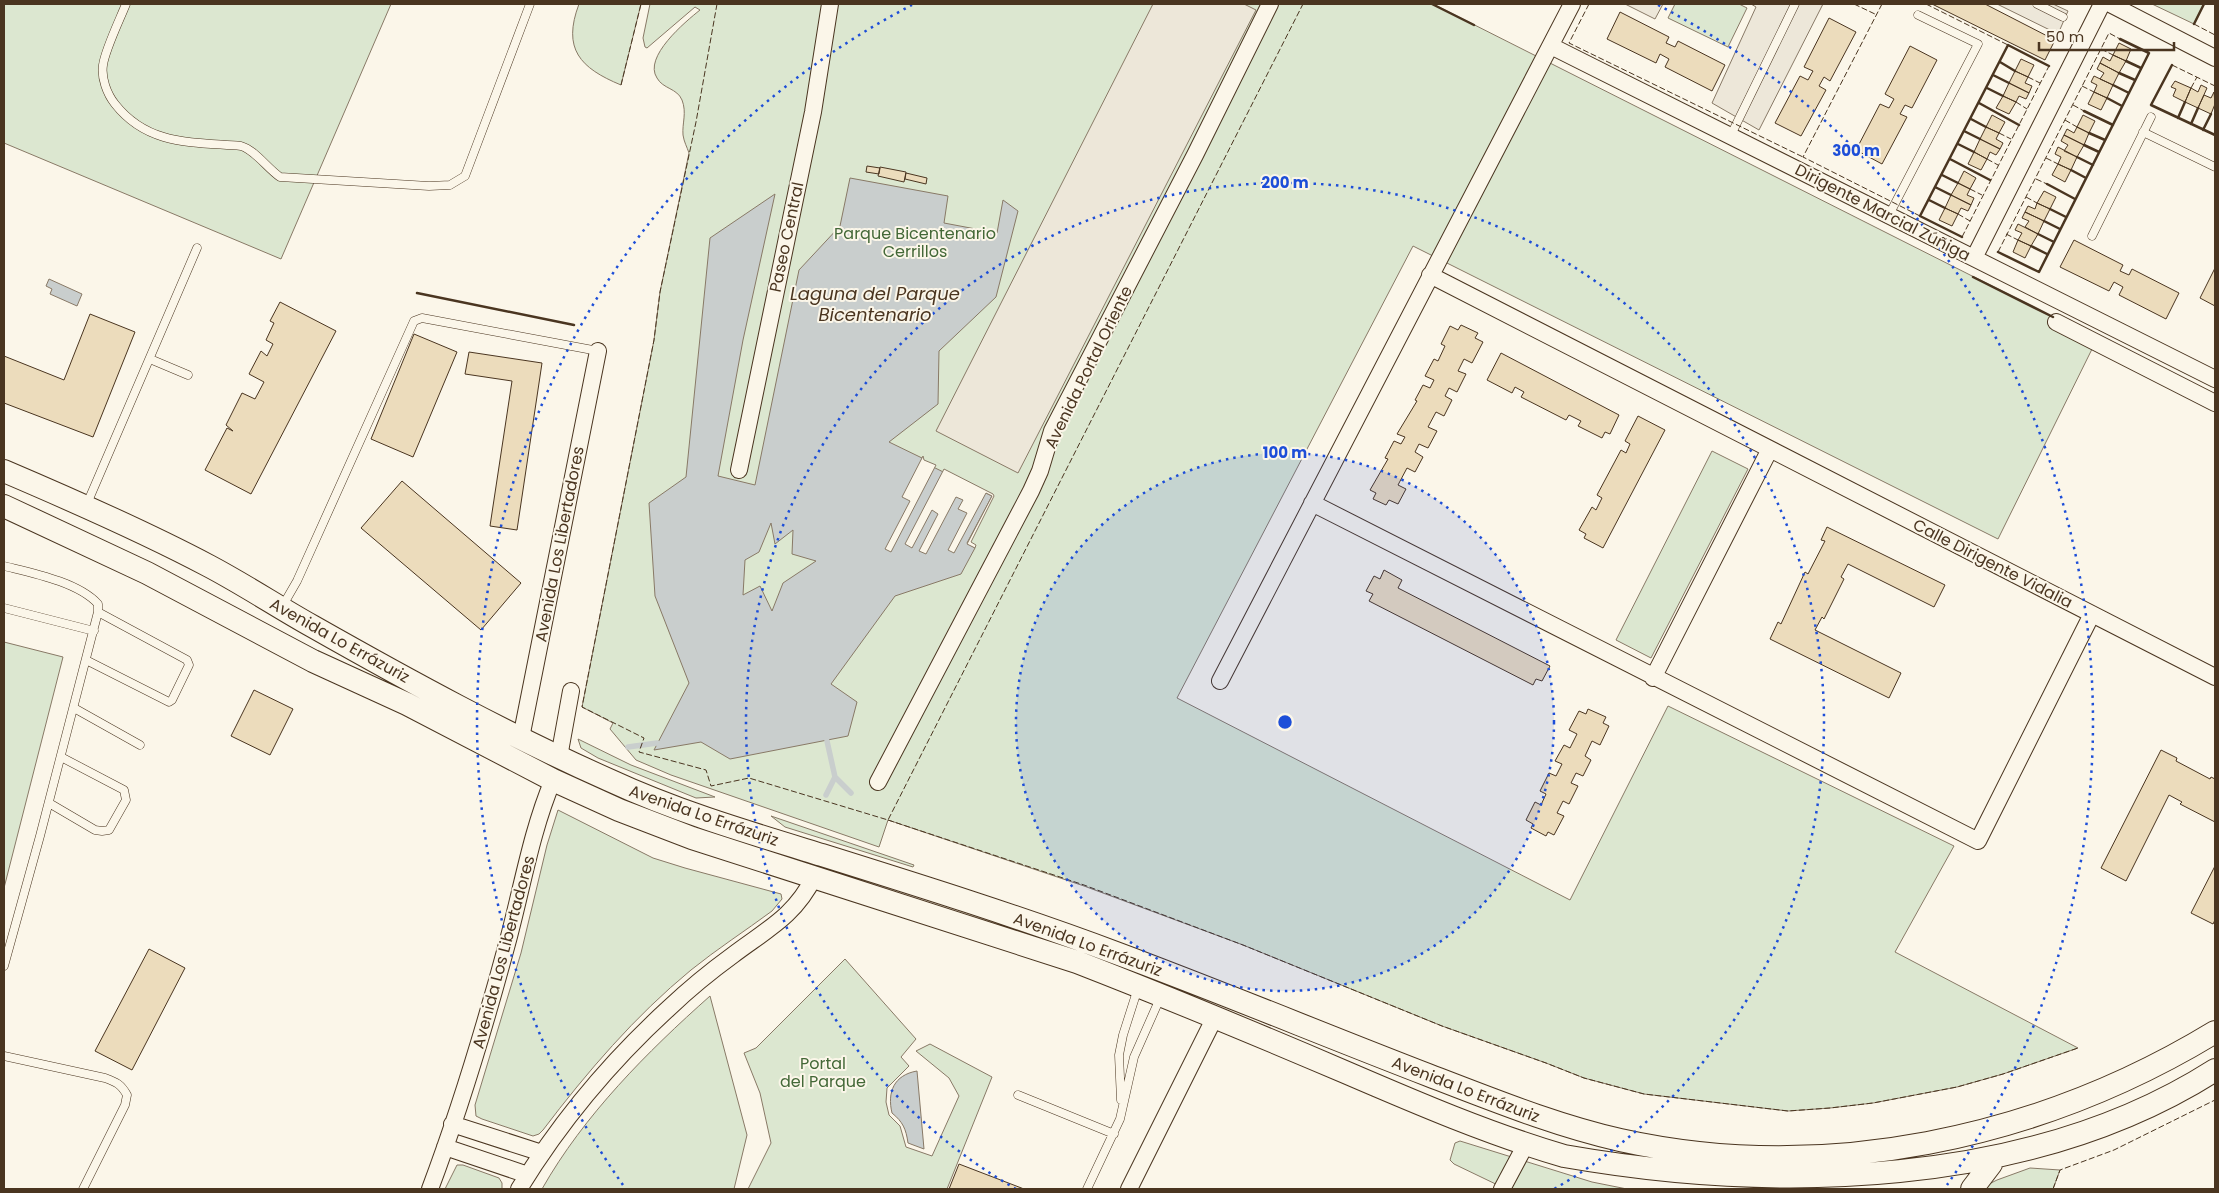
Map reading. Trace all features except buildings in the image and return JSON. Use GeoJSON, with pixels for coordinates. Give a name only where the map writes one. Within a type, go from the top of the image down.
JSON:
{"type":"FeatureCollection","features":[{"type":"Feature","properties":{"kind":"main road","name":"Avenida Lo Errázuriz"},"geometry":{"type":"LineString","coordinates":[[4,471],[208,565],[281,608],[521,738],[616,784],[680,810],[924,887],[1055,931],[1488,1098],[1585,1131],[1676,1150],[1744,1156],[1827,1155],[1879,1151],[1924,1144],[1950,1139],[2025,1118],[2098,1092],[2166,1060],[2215,1032]]}},
{"type":"Feature","properties":{"kind":"main road","name":"Avenida Lo Errázuriz"},"geometry":{"type":"LineString","coordinates":[[4,506],[147,573],[313,661],[407,704],[553,780],[619,810],[663,828],[1019,943],[1139,986],[1403,1096],[1526,1144],[1603,1166],[1713,1183],[1750,1186],[1812,1186],[1956,1180],[1991,1164],[2046,1148],[2107,1126],[2174,1094],[2215,1070]]}},
{"type":"Feature","properties":{"kind":"main road"},"geometry":{"type":"LineString","coordinates":[[1950,1139],[1956,1180]]}},
{"type":"Feature","properties":{"kind":"main road"},"geometry":{"type":"LineString","coordinates":[[1924,1144],[1934,1182]]}},
{"type":"Feature","properties":{"kind":"main road"},"geometry":{"type":"LineString","coordinates":[[1972,1189],[1991,1164]]}},
{"type":"Feature","properties":{"kind":"street","name":"Paseo Central"},"geometry":{"type":"LineString","coordinates":[[739,470],[813,112],[830,4]]}},
{"type":"Feature","properties":{"kind":"street","name":"Avenida Portal Oriente"},"geometry":{"type":"LineString","coordinates":[[878,782],[1031,491],[1052,431],[1195,156],[1270,4]]}},
{"type":"Feature","properties":{"kind":"street"},"geometry":{"type":"LineString","coordinates":[[1220,680],[1572,4]]}},
{"type":"Feature","properties":{"kind":"street"},"geometry":{"type":"LineString","coordinates":[[1974,258],[2102,4]]}},
{"type":"Feature","properties":{"kind":"street"},"geometry":{"type":"LineString","coordinates":[[2110,4],[2215,58]]}},
{"type":"Feature","properties":{"kind":"street","name":"Dirigente Marcial Zúñiga"},"geometry":{"type":"LineString","coordinates":[[1551,46],[2215,379]]}},
{"type":"Feature","properties":{"kind":"street","name":"Calle Dirigente Vidalia"},"geometry":{"type":"LineString","coordinates":[[1430,275],[2215,677]]}},
{"type":"Feature","properties":{"kind":"street"},"geometry":{"type":"LineString","coordinates":[[2056,322],[2215,403]]}},
{"type":"Feature","properties":{"kind":"street","name":"Avenida Los Libertadores"},"geometry":{"type":"LineString","coordinates":[[521,738],[598,351]]}},
{"type":"Feature","properties":{"kind":"street"},"geometry":{"type":"LineString","coordinates":[[1653,678],[1770,449]]}},
{"type":"Feature","properties":{"kind":"street"},"geometry":{"type":"LineString","coordinates":[[1312,503],[1653,678],[1978,841],[2092,614]]}},
{"type":"Feature","properties":{"kind":"street"},"geometry":{"type":"LineString","coordinates":[[560,757],[571,691]]}},
{"type":"Feature","properties":{"kind":"street","name":"Avenida Los Libertadores"},"geometry":{"type":"LineString","coordinates":[[430,1189],[484,1026],[507,946],[538,820],[553,780]]}},
{"type":"Feature","properties":{"kind":"street"},"geometry":{"type":"LineString","coordinates":[[519,1189],[542,1153],[589,1092],[640,1035],[699,982],[785,917],[796,906],[814,876]]}},
{"type":"Feature","properties":{"kind":"street"},"geometry":{"type":"LineString","coordinates":[[1129,1189],[1215,1017]]}},
{"type":"Feature","properties":{"kind":"street"},"geometry":{"type":"LineString","coordinates":[[452,1124],[542,1153]]}},
{"type":"Feature","properties":{"kind":"street"},"geometry":{"type":"LineString","coordinates":[[1502,1189],[1526,1144]]}},
{"type":"Feature","properties":{"kind":"street"},"geometry":{"type":"LineString","coordinates":[[445,1147],[528,1175]]}},
{"type":"Feature","properties":{"kind":"lane"},"geometry":{"type":"LineString","coordinates":[[126,4],[103,65],[104,84],[111,99],[126,118],[144,131],[168,139],[241,146],[251,149],[266,168],[280,177],[450,186],[465,176],[530,4]]}},
{"type":"Feature","properties":{"kind":"lane"},"geometry":{"type":"LineString","coordinates":[[1731,135],[1795,4]]}},
{"type":"Feature","properties":{"kind":"lane"},"geometry":{"type":"LineString","coordinates":[[2037,4],[2063,17]]}},
{"type":"Feature","properties":{"kind":"lane"},"geometry":{"type":"LineString","coordinates":[[1889,215],[1978,44],[1918,15]]}},
{"type":"Feature","properties":{"kind":"lane"},"geometry":{"type":"LineString","coordinates":[[2092,236],[2151,117]]}},
{"type":"Feature","properties":{"kind":"lane"},"geometry":{"type":"LineString","coordinates":[[2143,132],[2215,167]]}},
{"type":"Feature","properties":{"kind":"lane"},"geometry":{"type":"LineString","coordinates":[[85,508],[197,248]]}},
{"type":"Feature","properties":{"kind":"lane"},"geometry":{"type":"LineString","coordinates":[[281,608],[297,581],[414,321],[422,318],[598,351]]}},
{"type":"Feature","properties":{"kind":"lane"},"geometry":{"type":"LineString","coordinates":[[150,359],[188,376]]}},
{"type":"Feature","properties":{"kind":"lane"},"geometry":{"type":"LineString","coordinates":[[4,566],[45,577],[90,595],[98,604],[94,631],[4,966]]}},
{"type":"Feature","properties":{"kind":"lane"},"geometry":{"type":"LineString","coordinates":[[4,608],[94,631]]}},
{"type":"Feature","properties":{"kind":"lane"},"geometry":{"type":"LineString","coordinates":[[86,660],[169,702],[172,700],[189,665],[187,660],[98,612]]}},
{"type":"Feature","properties":{"kind":"lane"},"geometry":{"type":"LineString","coordinates":[[74,708],[140,745]]}},
{"type":"Feature","properties":{"kind":"lane"},"geometry":{"type":"LineString","coordinates":[[49,803],[95,830],[102,831],[109,830],[126,800],[124,790],[61,757]]}},
{"type":"Feature","properties":{"kind":"lane"},"geometry":{"type":"LineString","coordinates":[[1122,1105],[1119,1055],[1123,1035],[1139,986]]}},
{"type":"Feature","properties":{"kind":"lane"},"geometry":{"type":"LineString","coordinates":[[1086,1189],[1120,1119],[1122,1105],[1132,1074],[1134,1057],[1162,995]]}},
{"type":"Feature","properties":{"kind":"lane"},"geometry":{"type":"LineString","coordinates":[[4,1056],[105,1078],[118,1082],[122,1086],[127,1095],[125,1105],[83,1189]]}},
{"type":"Feature","properties":{"kind":"lane"},"geometry":{"type":"LineString","coordinates":[[1018,1095],[1114,1134]]}},
{"type":"Feature","properties":{"kind":"green space"},"geometry":{"type":"Polygon","coordinates":[[[4,4],[391,4],[281,259],[4,143],[4,4]]]}},
{"type":"Feature","properties":{"kind":"green space"},"geometry":{"type":"Polygon","coordinates":[[[579,4],[641,4],[621,85],[595,72],[578,55],[574,45],[573,33],[574,20],[579,4]]]}},
{"type":"Feature","properties":{"kind":"green space","name":"Parque Bicentenario Cerrillos"},"geometry":{"type":"Polygon","coordinates":[[[650,4],[1433,4],[2097,339],[1998,539],[1413,246],[1177,698],[1570,900],[1668,706],[1954,846],[1895,952],[2078,1048],[2003,1074],[1957,1087],[1873,1103],[1830,1108],[1788,1111],[1644,1094],[1584,1078],[1442,1026],[1243,945],[1084,886],[888,820],[879,847],[671,775],[636,760],[610,729],[613,723],[582,707],[654,340],[660,292],[689,153],[683,135],[684,114],[682,100],[677,93],[660,82],[654,70],[660,50],[676,31],[700,10],[695,7],[647,48],[643,38],[650,4]]]}},
{"type":"Feature","properties":{"kind":"green space"},"geometry":{"type":"Polygon","coordinates":[[[1675,4],[1739,4],[1747,8],[1728,47],[1668,18],[1675,4]]]}},
{"type":"Feature","properties":{"kind":"green space"},"geometry":{"type":"Polygon","coordinates":[[[2152,4],[2204,4],[2194,24],[2152,4]]]}},
{"type":"Feature","properties":{"kind":"green space"},"geometry":{"type":"Polygon","coordinates":[[[1712,451],[1748,469],[1651,658],[1616,640],[1712,451]]]}},
{"type":"Feature","properties":{"kind":"green space"},"geometry":{"type":"Polygon","coordinates":[[[4,642],[63,657],[4,888],[4,642]]]}},
{"type":"Feature","properties":{"kind":"green space"},"geometry":{"type":"Polygon","coordinates":[[[578,739],[631,765],[715,797],[696,798],[598,758],[581,748],[578,739]]]}},
{"type":"Feature","properties":{"kind":"green space"},"geometry":{"type":"Polygon","coordinates":[[[558,810],[653,858],[781,894],[782,899],[772,911],[701,962],[650,1006],[594,1066],[543,1130],[533,1136],[476,1116],[475,1105],[521,953],[547,845],[558,810]]]}},
{"type":"Feature","properties":{"kind":"green space"},"geometry":{"type":"Polygon","coordinates":[[[771,816],[914,865],[913,867],[785,827],[771,816]]]}},
{"type":"Feature","properties":{"kind":"green space","name":"Portal del Parque"},"geometry":{"type":"Polygon","coordinates":[[[845,959],[916,1039],[901,1057],[909,1066],[887,1088],[886,1102],[889,1115],[900,1126],[906,1147],[932,1156],[959,1096],[949,1078],[916,1051],[930,1044],[992,1077],[947,1189],[748,1189],[771,1143],[760,1093],[744,1053],[756,1048],[845,959]]]}},
{"type":"Feature","properties":{"kind":"green space"},"geometry":{"type":"Polygon","coordinates":[[[710,996],[747,1135],[734,1189],[542,1189],[577,1136],[597,1110],[640,1062],[710,996]]]}},
{"type":"Feature","properties":{"kind":"green space"},"geometry":{"type":"Polygon","coordinates":[[[1460,1141],[1592,1182],[1627,1189],[1506,1189],[1454,1164],[1450,1160],[1455,1143],[1460,1141]]]}},
{"type":"Feature","properties":{"kind":"green space"},"geometry":{"type":"Polygon","coordinates":[[[457,1165],[463,1165],[499,1178],[502,1183],[502,1189],[445,1189],[457,1165]]]}},
{"type":"Feature","properties":{"kind":"green space"},"geometry":{"type":"Polygon","coordinates":[[[2030,1168],[2060,1170],[2053,1189],[1979,1189],[1997,1180],[2030,1168]]]}},
{"type":"Feature","properties":{"kind":"shaded area"},"geometry":{"type":"Polygon","coordinates":[[[1153,4],[1244,4],[1256,10],[1018,473],[936,431],[1153,4]]]}},
{"type":"Feature","properties":{"kind":"shaded area"},"geometry":{"type":"Polygon","coordinates":[[[1625,4],[1663,4],[1655,19],[1625,4]]]}},
{"type":"Feature","properties":{"kind":"shaded area"},"geometry":{"type":"Polygon","coordinates":[[[1751,4],[1823,4],[1759,130],[1712,103],[1756,7],[1751,4]]]}},
{"type":"Feature","properties":{"kind":"shaded area"},"geometry":{"type":"Polygon","coordinates":[[[1997,4],[2053,4],[2068,11],[2058,34],[1997,4]]]}},
{"type":"Feature","properties":{"kind":"water","name":"Laguna del Parque Bicentenario"},"geometry":{"type":"Polygon","coordinates":[[[850,178],[948,196],[944,223],[997,233],[1003,200],[1018,211],[996,297],[939,351],[938,404],[889,442],[922,458],[921,461],[992,496],[967,543],[975,548],[961,574],[895,596],[831,684],[857,702],[848,736],[730,759],[701,742],[654,750],[689,683],[655,596],[649,503],[686,477],[710,238],[775,194],[743,340],[718,476],[755,485],[799,270],[840,226],[850,178]],[[771,523],[759,552],[745,560],[743,595],[760,586],[772,611],[783,583],[816,561],[792,554],[793,530],[775,544],[771,523]]]}},
{"type":"Feature","properties":{"kind":"water"},"geometry":{"type":"Polygon","coordinates":[[[49,279],[82,294],[77,306],[50,294],[52,289],[46,286],[49,279]]]}},
{"type":"Feature","properties":{"kind":"water"},"geometry":{"type":"Polygon","coordinates":[[[917,1071],[924,1149],[908,1143],[903,1126],[892,1113],[891,1105],[894,1086],[903,1076],[917,1071]]]}},
{"type":"Feature","properties":{"kind":"pier"},"geometry":{"type":"Polygon","coordinates":[[[923,456],[924,460],[936,465],[891,552],[885,549],[910,501],[902,497],[923,456]]]}},
{"type":"Feature","properties":{"kind":"pier"},"geometry":{"type":"Polygon","coordinates":[[[944,469],[994,496],[971,542],[976,545],[975,548],[967,544],[992,496],[986,493],[954,553],[948,550],[967,513],[958,509],[963,500],[956,497],[926,554],[919,551],[938,514],[932,510],[912,548],[905,544],[944,469]]]}},
{"type":"Feature","properties":{"kind":"waterway"},"geometry":{"type":"LineString","coordinates":[[827,741],[835,777],[851,793]]}},
{"type":"Feature","properties":{"kind":"waterway"},"geometry":{"type":"LineString","coordinates":[[628,747],[657,743]]}},
{"type":"Feature","properties":{"kind":"waterway"},"geometry":{"type":"LineString","coordinates":[[826,795],[835,777]]}},
{"type":"Feature","properties":{"kind":"fence"},"geometry":{"type":"LineString","coordinates":[[621,85],[641,4]]}},
{"type":"Feature","properties":{"kind":"fence"},"geometry":{"type":"LineString","coordinates":[[717,4],[696,122],[660,292],[654,340],[582,707],[644,738],[639,752],[706,770],[711,786],[749,778],[888,820],[1303,4]]}},
{"type":"Feature","properties":{"kind":"fence"},"geometry":{"type":"LineString","coordinates":[[1589,4],[1569,43],[1803,157]]}},
{"type":"Feature","properties":{"kind":"fence"},"geometry":{"type":"LineString","coordinates":[[1854,4],[1877,15]]}},
{"type":"Feature","properties":{"kind":"fence"},"geometry":{"type":"LineString","coordinates":[[1882,4],[1803,157],[1920,216]]}},
{"type":"Feature","properties":{"kind":"fence"},"geometry":{"type":"LineString","coordinates":[[1926,4],[2008,45]]}},
{"type":"Feature","properties":{"kind":"fence"},"geometry":{"type":"LineString","coordinates":[[2194,24],[2215,35]]}},
{"type":"Feature","properties":{"kind":"fence"},"geometry":{"type":"LineString","coordinates":[[1998,252],[2109,33],[2120,39]]}},
{"type":"Feature","properties":{"kind":"fence"},"geometry":{"type":"LineString","coordinates":[[2101,49],[2113,55]]}},
{"type":"Feature","properties":{"kind":"fence"},"geometry":{"type":"LineString","coordinates":[[2172,65],[2215,86]]}},
{"type":"Feature","properties":{"kind":"fence"},"geometry":{"type":"LineString","coordinates":[[1962,237],[2049,66]]}},
{"type":"Feature","properties":{"kind":"fence"},"geometry":{"type":"LineString","coordinates":[[2028,77],[2040,83]]}},
{"type":"Feature","properties":{"kind":"fence"},"geometry":{"type":"LineString","coordinates":[[2191,88],[2197,77]]}},
{"type":"Feature","properties":{"kind":"fence"},"geometry":{"type":"LineString","coordinates":[[2082,86],[2094,92]]}},
{"type":"Feature","properties":{"kind":"fence"},"geometry":{"type":"LineString","coordinates":[[2016,102],[2027,109]]}},
{"type":"Feature","properties":{"kind":"fence"},"geometry":{"type":"LineString","coordinates":[[2073,105],[2084,111]]}},
{"type":"Feature","properties":{"kind":"fence"},"geometry":{"type":"LineString","coordinates":[[2065,120],[2077,127]]}},
{"type":"Feature","properties":{"kind":"fence"},"geometry":{"type":"LineString","coordinates":[[1999,133],[2011,139]]}},
{"type":"Feature","properties":{"kind":"fence"},"geometry":{"type":"LineString","coordinates":[[2046,158],[2058,164]]}},
{"type":"Feature","properties":{"kind":"fence"},"geometry":{"type":"LineString","coordinates":[[1987,159],[1998,165]]}},
{"type":"Feature","properties":{"kind":"fence"},"geometry":{"type":"LineString","coordinates":[[2036,179],[2047,184]]}},
{"type":"Feature","properties":{"kind":"fence"},"geometry":{"type":"LineString","coordinates":[[1970,189],[1982,195]]}},
{"type":"Feature","properties":{"kind":"fence"},"geometry":{"type":"LineString","coordinates":[[2026,197],[2037,203]]}},
{"type":"Feature","properties":{"kind":"fence"},"geometry":{"type":"LineString","coordinates":[[1958,214],[1970,221]]}},
{"type":"Feature","properties":{"kind":"fence"},"geometry":{"type":"LineString","coordinates":[[2006,234],[2018,240]]}},
{"type":"Feature","properties":{"kind":"fence"},"geometry":{"type":"LineString","coordinates":[[888,820],[1084,885],[1243,945],[1442,1026],[1584,1078],[1644,1094],[1788,1111],[1830,1108],[1873,1103],[1957,1087],[2003,1074],[2078,1048]]}},
{"type":"Feature","properties":{"kind":"fence"},"geometry":{"type":"LineString","coordinates":[[2053,1189],[2060,1170],[2114,1150],[2215,1100]]}},
{"type":"Feature","properties":{"kind":"wall"},"geometry":{"type":"LineString","coordinates":[[1432,4],[1474,25]]}},
{"type":"Feature","properties":{"kind":"wall"},"geometry":{"type":"LineString","coordinates":[[2194,24],[2204,4]]}},
{"type":"Feature","properties":{"kind":"wall"},"geometry":{"type":"LineString","coordinates":[[1998,252],[2039,272],[2149,53],[2120,39]]}},
{"type":"Feature","properties":{"kind":"wall"},"geometry":{"type":"LineString","coordinates":[[1962,237],[1920,216],[2008,45],[2049,66]]}},
{"type":"Feature","properties":{"kind":"wall"},"geometry":{"type":"LineString","coordinates":[[2126,61],[2141,68]]}},
{"type":"Feature","properties":{"kind":"wall"},"geometry":{"type":"LineString","coordinates":[[2000,62],[2015,71]]}},
{"type":"Feature","properties":{"kind":"wall"},"geometry":{"type":"LineString","coordinates":[[2172,65],[2151,105],[2215,135]]}},
{"type":"Feature","properties":{"kind":"wall"},"geometry":{"type":"LineString","coordinates":[[2119,73],[2135,80]]}},
{"type":"Feature","properties":{"kind":"wall"},"geometry":{"type":"LineString","coordinates":[[1993,75],[2009,83]]}},
{"type":"Feature","properties":{"kind":"wall"},"geometry":{"type":"LineString","coordinates":[[2113,85],[2129,93]]}},
{"type":"Feature","properties":{"kind":"wall"},"geometry":{"type":"LineString","coordinates":[[1987,88],[2003,96]]}},
{"type":"Feature","properties":{"kind":"wall"},"geometry":{"type":"LineString","coordinates":[[2107,98],[2122,106]]}},
{"type":"Feature","properties":{"kind":"wall"},"geometry":{"type":"LineString","coordinates":[[2178,118],[2185,102]]}},
{"type":"Feature","properties":{"kind":"wall"},"geometry":{"type":"LineString","coordinates":[[1979,103],[2019,125]]}},
{"type":"Feature","properties":{"kind":"wall"},"geometry":{"type":"LineString","coordinates":[[2191,124],[2198,108]]}},
{"type":"Feature","properties":{"kind":"wall"},"geometry":{"type":"LineString","coordinates":[[2084,111],[2113,125]]}},
{"type":"Feature","properties":{"kind":"wall"},"geometry":{"type":"LineString","coordinates":[[2203,130],[2211,114]]}},
{"type":"Feature","properties":{"kind":"wall"},"geometry":{"type":"LineString","coordinates":[[1971,119],[1986,127]]}},
{"type":"Feature","properties":{"kind":"wall"},"geometry":{"type":"LineString","coordinates":[[1964,131],[1980,139]]}},
{"type":"Feature","properties":{"kind":"wall"},"geometry":{"type":"LineString","coordinates":[[2089,133],[2105,140]]}},
{"type":"Feature","properties":{"kind":"wall"},"geometry":{"type":"LineString","coordinates":[[1958,144],[1974,152]]}},
{"type":"Feature","properties":{"kind":"wall"},"geometry":{"type":"LineString","coordinates":[[2084,145],[2099,152]]}},
{"type":"Feature","properties":{"kind":"wall"},"geometry":{"type":"LineString","coordinates":[[2077,157],[2093,165]]}},
{"type":"Feature","properties":{"kind":"wall"},"geometry":{"type":"LineString","coordinates":[[1950,159],[1990,180]]}},
{"type":"Feature","properties":{"kind":"wall"},"geometry":{"type":"LineString","coordinates":[[2071,170],[2086,178]]}},
{"type":"Feature","properties":{"kind":"wall"},"geometry":{"type":"LineString","coordinates":[[1942,175],[1958,183]]}},
{"type":"Feature","properties":{"kind":"wall"},"geometry":{"type":"LineString","coordinates":[[2047,184],[2075,199]]}},
{"type":"Feature","properties":{"kind":"wall"},"geometry":{"type":"LineString","coordinates":[[1935,187],[1951,195]]}},
{"type":"Feature","properties":{"kind":"wall"},"geometry":{"type":"LineString","coordinates":[[1929,200],[1945,208]]}},
{"type":"Feature","properties":{"kind":"wall"},"geometry":{"type":"LineString","coordinates":[[2050,209],[2066,217]]}},
{"type":"Feature","properties":{"kind":"wall"},"geometry":{"type":"LineString","coordinates":[[2044,221],[2060,229]]}},
{"type":"Feature","properties":{"kind":"wall"},"geometry":{"type":"LineString","coordinates":[[2038,234],[2054,242]]}},
{"type":"Feature","properties":{"kind":"wall"},"geometry":{"type":"LineString","coordinates":[[2031,246],[2047,254]]}},
{"type":"Feature","properties":{"kind":"wall"},"geometry":{"type":"LineString","coordinates":[[1973,277],[2053,317]]}},
{"type":"Feature","properties":{"kind":"wall"},"geometry":{"type":"LineString","coordinates":[[417,293],[574,325]]}}]}
